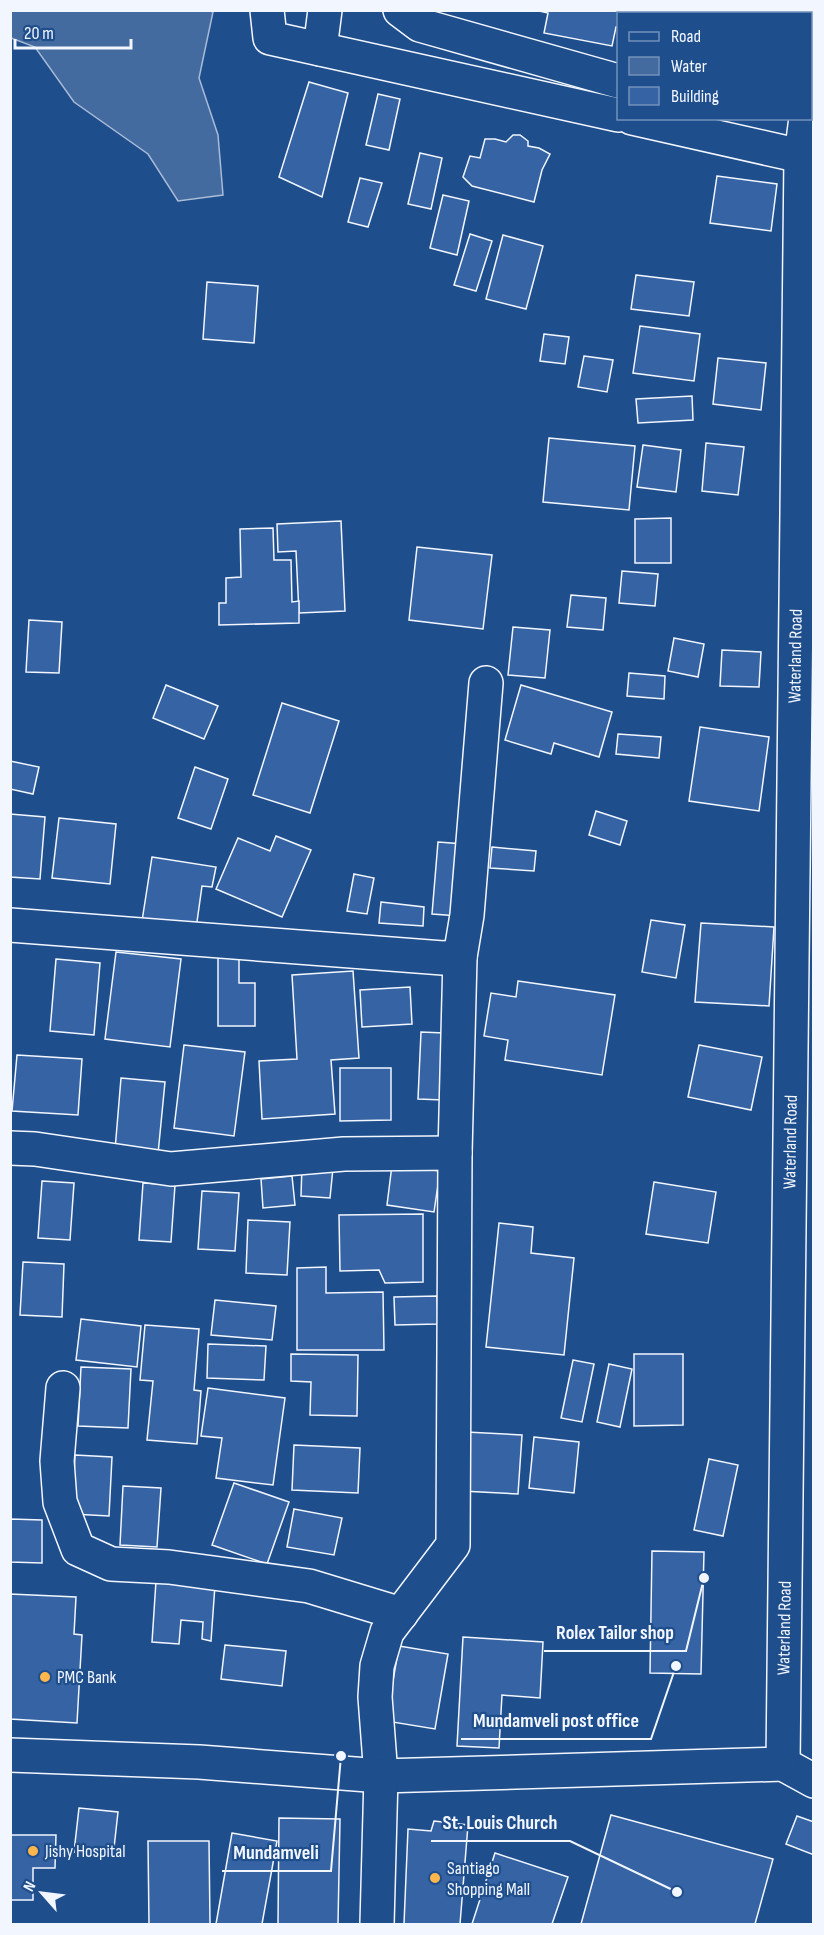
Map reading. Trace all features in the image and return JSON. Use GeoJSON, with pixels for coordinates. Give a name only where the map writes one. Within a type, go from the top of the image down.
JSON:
{"type":"FeatureCollection","features":[{"type":"Feature","properties":{"kind":"street"},"geometry":{"type":"LineString","coordinates":[[267,10],[270,38],[617,115]]}},
{"type":"Feature","properties":{"kind":"street"},"geometry":{"type":"LineString","coordinates":[[320,49],[325,10]]}},
{"type":"Feature","properties":{"kind":"street"},"geometry":{"type":"LineString","coordinates":[[400,10],[420,25],[617,81]]}},
{"type":"Feature","properties":{"kind":"street"},"geometry":{"type":"LineString","coordinates":[[641,120],[801,156]]}},
{"type":"Feature","properties":{"kind":"street","name":"Waterland Road"},"geometry":{"type":"LineString","coordinates":[[783,1764],[801,156],[806,120]]}},
{"type":"Feature","properties":{"kind":"street"},"geometry":{"type":"LineString","coordinates":[[377,1924],[381,1776],[375,1697],[377,1666],[387,1632],[453,1545],[455,1153],[460,957],[466,915],[486,683]]}},
{"type":"Feature","properties":{"kind":"street"},"geometry":{"type":"LineString","coordinates":[[10,925],[443,958],[460,957]]}},
{"type":"Feature","properties":{"kind":"street"},"geometry":{"type":"LineString","coordinates":[[10,1148],[35,1149],[171,1169],[344,1154],[455,1153]]}},
{"type":"Feature","properties":{"kind":"street"},"geometry":{"type":"LineString","coordinates":[[63,1388],[57,1461],[60,1502],[78,1549],[111,1564],[169,1567],[309,1586],[401,1614]]}},
{"type":"Feature","properties":{"kind":"street"},"geometry":{"type":"LineString","coordinates":[[10,1755],[200,1762],[381,1776],[783,1764],[813,1781]]}},
{"type":"Feature","properties":{"kind":"water"},"geometry":{"type":"Polygon","coordinates":[[[11,11],[213,12],[199,78],[218,135],[223,195],[178,201],[148,154],[74,102],[35,47],[11,38],[11,11]]]}},
{"type":"Feature","properties":{"kind":"building"},"geometry":{"type":"Polygon","coordinates":[[[535,10],[645,10],[644,12],[617,12],[617,27],[612,46],[544,33],[548,13],[535,10]]]}},
{"type":"Feature","properties":{"kind":"building"},"geometry":{"type":"Polygon","coordinates":[[[663,10],[754,10],[754,12],[671,12],[663,10]]]}},
{"type":"Feature","properties":{"kind":"building"},"geometry":{"type":"Polygon","coordinates":[[[309,82],[348,93],[322,197],[279,177],[309,82]]]}},
{"type":"Feature","properties":{"kind":"building"},"geometry":{"type":"Polygon","coordinates":[[[378,94],[400,99],[389,150],[366,145],[378,94]]]}},
{"type":"Feature","properties":{"kind":"building"},"geometry":{"type":"Polygon","coordinates":[[[513,135],[520,135],[528,141],[528,146],[539,148],[550,154],[542,170],[534,202],[472,186],[463,177],[470,156],[480,158],[485,139],[506,142],[513,135]]]}},
{"type":"Feature","properties":{"kind":"building"},"geometry":{"type":"Polygon","coordinates":[[[420,153],[442,158],[431,209],[408,204],[420,153]]]}},
{"type":"Feature","properties":{"kind":"building"},"geometry":{"type":"Polygon","coordinates":[[[717,176],[777,184],[771,231],[710,223],[717,176]]]}},
{"type":"Feature","properties":{"kind":"building"},"geometry":{"type":"Polygon","coordinates":[[[360,178],[382,183],[368,227],[348,222],[360,178]]]}},
{"type":"Feature","properties":{"kind":"building"},"geometry":{"type":"Polygon","coordinates":[[[443,195],[469,201],[457,255],[430,248],[443,195]]]}},
{"type":"Feature","properties":{"kind":"building"},"geometry":{"type":"Polygon","coordinates":[[[470,234],[492,241],[476,291],[454,285],[470,234]]]}},
{"type":"Feature","properties":{"kind":"building"},"geometry":{"type":"Polygon","coordinates":[[[503,235],[543,246],[526,309],[486,299],[503,235]]]}},
{"type":"Feature","properties":{"kind":"building"},"geometry":{"type":"Polygon","coordinates":[[[636,275],[694,282],[689,316],[631,309],[636,275]]]}},
{"type":"Feature","properties":{"kind":"building"},"geometry":{"type":"Polygon","coordinates":[[[207,282],[258,286],[254,343],[203,339],[207,282]]]}},
{"type":"Feature","properties":{"kind":"building"},"geometry":{"type":"Polygon","coordinates":[[[640,326],[700,334],[694,381],[633,373],[640,326]]]}},
{"type":"Feature","properties":{"kind":"building"},"geometry":{"type":"Polygon","coordinates":[[[544,334],[569,337],[565,364],[540,361],[544,334]]]}},
{"type":"Feature","properties":{"kind":"building"},"geometry":{"type":"Polygon","coordinates":[[[584,356],[613,360],[607,392],[578,387],[584,356]]]}},
{"type":"Feature","properties":{"kind":"building"},"geometry":{"type":"Polygon","coordinates":[[[718,358],[766,363],[761,410],[713,404],[718,358]]]}},
{"type":"Feature","properties":{"kind":"building"},"geometry":{"type":"Polygon","coordinates":[[[692,396],[693,420],[638,423],[636,399],[692,396]]]}},
{"type":"Feature","properties":{"kind":"building"},"geometry":{"type":"Polygon","coordinates":[[[549,438],[635,446],[629,510],[543,502],[549,438]]]}},
{"type":"Feature","properties":{"kind":"building"},"geometry":{"type":"Polygon","coordinates":[[[706,443],[744,447],[738,495],[702,491],[706,443]]]}},
{"type":"Feature","properties":{"kind":"building"},"geometry":{"type":"Polygon","coordinates":[[[643,445],[681,450],[676,492],[637,487],[643,445]]]}},
{"type":"Feature","properties":{"kind":"building"},"geometry":{"type":"Polygon","coordinates":[[[671,518],[671,563],[635,563],[635,519],[671,518]]]}},
{"type":"Feature","properties":{"kind":"building"},"geometry":{"type":"Polygon","coordinates":[[[341,521],[345,611],[299,613],[296,551],[278,552],[277,524],[341,521]]]}},
{"type":"Feature","properties":{"kind":"building"},"geometry":{"type":"Polygon","coordinates":[[[273,528],[274,560],[291,560],[292,602],[299,601],[299,623],[219,625],[219,603],[226,603],[226,578],[241,577],[240,529],[273,528]]]}},
{"type":"Feature","properties":{"kind":"building"},"geometry":{"type":"Polygon","coordinates":[[[417,547],[492,555],[483,629],[409,620],[417,547]]]}},
{"type":"Feature","properties":{"kind":"building"},"geometry":{"type":"Polygon","coordinates":[[[622,571],[658,574],[655,606],[619,603],[622,571]]]}},
{"type":"Feature","properties":{"kind":"building"},"geometry":{"type":"Polygon","coordinates":[[[571,595],[606,598],[603,630],[567,627],[571,595]]]}},
{"type":"Feature","properties":{"kind":"building"},"geometry":{"type":"Polygon","coordinates":[[[29,620],[62,622],[59,673],[26,672],[29,620]]]}},
{"type":"Feature","properties":{"kind":"building"},"geometry":{"type":"Polygon","coordinates":[[[513,627],[550,630],[545,678],[508,675],[513,627]]]}},
{"type":"Feature","properties":{"kind":"building"},"geometry":{"type":"Polygon","coordinates":[[[674,638],[704,644],[698,677],[668,671],[674,638]]]}},
{"type":"Feature","properties":{"kind":"building"},"geometry":{"type":"Polygon","coordinates":[[[722,650],[761,652],[759,687],[720,686],[722,650]]]}},
{"type":"Feature","properties":{"kind":"building"},"geometry":{"type":"Polygon","coordinates":[[[629,673],[665,676],[664,699],[627,696],[629,673]]]}},
{"type":"Feature","properties":{"kind":"building"},"geometry":{"type":"Polygon","coordinates":[[[166,685],[218,706],[204,739],[153,718],[166,685]]]}},
{"type":"Feature","properties":{"kind":"building"},"geometry":{"type":"Polygon","coordinates":[[[521,685],[612,712],[599,757],[554,743],[551,754],[505,740],[521,685]]]}},
{"type":"Feature","properties":{"kind":"building"},"geometry":{"type":"Polygon","coordinates":[[[282,703],[339,721],[310,813],[253,795],[282,703]]]}},
{"type":"Feature","properties":{"kind":"building"},"geometry":{"type":"Polygon","coordinates":[[[700,727],[769,737],[759,811],[689,801],[700,727]]]}},
{"type":"Feature","properties":{"kind":"building"},"geometry":{"type":"Polygon","coordinates":[[[618,734],[661,737],[659,758],[616,754],[618,734]]]}},
{"type":"Feature","properties":{"kind":"building"},"geometry":{"type":"Polygon","coordinates":[[[10,761],[39,767],[33,794],[10,789],[10,761]]]}},
{"type":"Feature","properties":{"kind":"building"},"geometry":{"type":"Polygon","coordinates":[[[195,767],[228,779],[211,829],[178,818],[195,767]]]}},
{"type":"Feature","properties":{"kind":"building"},"geometry":{"type":"Polygon","coordinates":[[[596,811],[627,821],[620,845],[589,835],[596,811]]]}},
{"type":"Feature","properties":{"kind":"building"},"geometry":{"type":"Polygon","coordinates":[[[10,814],[45,817],[40,879],[10,877],[10,814]]]}},
{"type":"Feature","properties":{"kind":"building"},"geometry":{"type":"Polygon","coordinates":[[[59,818],[116,824],[110,884],[52,878],[59,818]]]}},
{"type":"Feature","properties":{"kind":"building"},"geometry":{"type":"Polygon","coordinates":[[[276,836],[311,850],[282,917],[216,889],[238,838],[270,851],[276,836]]]}},
{"type":"Feature","properties":{"kind":"building"},"geometry":{"type":"Polygon","coordinates":[[[438,842],[464,844],[459,916],[432,914],[438,842]]]}},
{"type":"Feature","properties":{"kind":"building"},"geometry":{"type":"Polygon","coordinates":[[[492,847],[536,851],[534,871],[490,868],[492,847]]]}},
{"type":"Feature","properties":{"kind":"building"},"geometry":{"type":"Polygon","coordinates":[[[152,857],[216,867],[212,887],[202,886],[196,929],[142,921],[152,857]]]}},
{"type":"Feature","properties":{"kind":"building"},"geometry":{"type":"Polygon","coordinates":[[[354,874],[374,878],[367,914],[347,911],[354,874]]]}},
{"type":"Feature","properties":{"kind":"building"},"geometry":{"type":"Polygon","coordinates":[[[381,902],[424,907],[423,926],[379,923],[381,902]]]}},
{"type":"Feature","properties":{"kind":"building"},"geometry":{"type":"Polygon","coordinates":[[[651,920],[685,925],[676,978],[642,972],[651,920]]]}},
{"type":"Feature","properties":{"kind":"building"},"geometry":{"type":"Polygon","coordinates":[[[701,923],[774,927],[769,1006],[695,1002],[701,923]]]}},
{"type":"Feature","properties":{"kind":"building"},"geometry":{"type":"Polygon","coordinates":[[[218,951],[239,951],[239,983],[255,983],[255,1026],[218,1026],[218,951]]]}},
{"type":"Feature","properties":{"kind":"building"},"geometry":{"type":"Polygon","coordinates":[[[116,952],[181,959],[170,1047],[105,1039],[116,952]]]}},
{"type":"Feature","properties":{"kind":"building"},"geometry":{"type":"Polygon","coordinates":[[[56,959],[100,963],[94,1035],[50,1031],[56,959]]]}},
{"type":"Feature","properties":{"kind":"building"},"geometry":{"type":"Polygon","coordinates":[[[353,971],[359,1058],[331,1060],[335,1114],[262,1119],[259,1061],[297,1059],[292,975],[353,971]]]}},
{"type":"Feature","properties":{"kind":"building"},"geometry":{"type":"Polygon","coordinates":[[[518,981],[615,995],[602,1075],[505,1060],[508,1040],[484,1036],[491,993],[516,997],[518,981]]]}},
{"type":"Feature","properties":{"kind":"building"},"geometry":{"type":"Polygon","coordinates":[[[410,987],[412,1024],[362,1027],[360,990],[410,987]]]}},
{"type":"Feature","properties":{"kind":"building"},"geometry":{"type":"Polygon","coordinates":[[[421,1032],[444,1033],[443,1100],[418,1099],[421,1032]]]}},
{"type":"Feature","properties":{"kind":"building"},"geometry":{"type":"Polygon","coordinates":[[[184,1045],[245,1052],[234,1136],[174,1128],[184,1045]]]}},
{"type":"Feature","properties":{"kind":"building"},"geometry":{"type":"Polygon","coordinates":[[[699,1045],[762,1057],[751,1110],[688,1097],[699,1045]]]}},
{"type":"Feature","properties":{"kind":"building"},"geometry":{"type":"Polygon","coordinates":[[[17,1055],[82,1059],[78,1115],[12,1111],[17,1055]]]}},
{"type":"Feature","properties":{"kind":"building"},"geometry":{"type":"Polygon","coordinates":[[[340,1068],[391,1068],[391,1120],[340,1121],[340,1068]]]}},
{"type":"Feature","properties":{"kind":"building"},"geometry":{"type":"Polygon","coordinates":[[[121,1078],[165,1082],[158,1154],[115,1150],[121,1078]]]}},
{"type":"Feature","properties":{"kind":"building"},"geometry":{"type":"Polygon","coordinates":[[[392,1165],[440,1171],[434,1212],[387,1205],[392,1165]]]}},
{"type":"Feature","properties":{"kind":"building"},"geometry":{"type":"Polygon","coordinates":[[[302,1166],[333,1168],[330,1198],[301,1196],[302,1166]]]}},
{"type":"Feature","properties":{"kind":"building"},"geometry":{"type":"Polygon","coordinates":[[[292,1176],[295,1205],[263,1208],[261,1179],[292,1176]]]}},
{"type":"Feature","properties":{"kind":"building"},"geometry":{"type":"Polygon","coordinates":[[[42,1181],[74,1183],[70,1240],[38,1238],[42,1181]]]}},
{"type":"Feature","properties":{"kind":"building"},"geometry":{"type":"Polygon","coordinates":[[[654,1182],[716,1192],[708,1243],[646,1234],[654,1182]]]}},
{"type":"Feature","properties":{"kind":"building"},"geometry":{"type":"Polygon","coordinates":[[[143,1183],[175,1185],[171,1242],[139,1240],[143,1183]]]}},
{"type":"Feature","properties":{"kind":"building"},"geometry":{"type":"Polygon","coordinates":[[[202,1191],[239,1193],[235,1251],[198,1249],[202,1191]]]}},
{"type":"Feature","properties":{"kind":"building"},"geometry":{"type":"Polygon","coordinates":[[[423,1214],[423,1282],[385,1283],[379,1270],[340,1271],[339,1215],[423,1214]]]}},
{"type":"Feature","properties":{"kind":"building"},"geometry":{"type":"Polygon","coordinates":[[[248,1220],[290,1222],[287,1275],[246,1273],[248,1220]]]}},
{"type":"Feature","properties":{"kind":"building"},"geometry":{"type":"Polygon","coordinates":[[[499,1223],[533,1227],[531,1253],[574,1258],[564,1355],[486,1347],[499,1223]]]}},
{"type":"Feature","properties":{"kind":"building"},"geometry":{"type":"Polygon","coordinates":[[[23,1262],[64,1264],[62,1317],[20,1315],[23,1262]]]}},
{"type":"Feature","properties":{"kind":"building"},"geometry":{"type":"Polygon","coordinates":[[[326,1267],[326,1293],[383,1292],[384,1350],[297,1350],[297,1268],[326,1267]]]}},
{"type":"Feature","properties":{"kind":"building"},"geometry":{"type":"Polygon","coordinates":[[[437,1296],[438,1324],[395,1325],[394,1297],[437,1296]]]}},
{"type":"Feature","properties":{"kind":"building"},"geometry":{"type":"Polygon","coordinates":[[[215,1300],[276,1306],[272,1340],[211,1335],[215,1300]]]}},
{"type":"Feature","properties":{"kind":"building"},"geometry":{"type":"Polygon","coordinates":[[[81,1319],[141,1326],[137,1367],[76,1360],[81,1319]]]}},
{"type":"Feature","properties":{"kind":"building"},"geometry":{"type":"Polygon","coordinates":[[[145,1325],[199,1329],[194,1390],[201,1391],[197,1444],[147,1440],[153,1381],[140,1380],[145,1325]]]}},
{"type":"Feature","properties":{"kind":"building"},"geometry":{"type":"Polygon","coordinates":[[[208,1344],[266,1346],[264,1380],[207,1378],[208,1344]]]}},
{"type":"Feature","properties":{"kind":"building"},"geometry":{"type":"Polygon","coordinates":[[[291,1354],[358,1355],[357,1416],[310,1415],[311,1382],[291,1381],[291,1354]]]}},
{"type":"Feature","properties":{"kind":"building"},"geometry":{"type":"Polygon","coordinates":[[[634,1354],[683,1354],[683,1425],[634,1426],[634,1354]]]}},
{"type":"Feature","properties":{"kind":"building"},"geometry":{"type":"Polygon","coordinates":[[[573,1360],[594,1364],[582,1422],[561,1418],[573,1360]]]}},
{"type":"Feature","properties":{"kind":"building"},"geometry":{"type":"Polygon","coordinates":[[[609,1364],[632,1369],[620,1427],[597,1422],[609,1364]]]}},
{"type":"Feature","properties":{"kind":"building"},"geometry":{"type":"Polygon","coordinates":[[[81,1367],[131,1369],[128,1428],[78,1426],[81,1367]]]}},
{"type":"Feature","properties":{"kind":"building"},"geometry":{"type":"Polygon","coordinates":[[[208,1388],[285,1398],[273,1485],[216,1478],[222,1438],[201,1436],[208,1388]]]}},
{"type":"Feature","properties":{"kind":"building"},"geometry":{"type":"Polygon","coordinates":[[[466,1432],[522,1435],[518,1494],[462,1491],[466,1432]]]}},
{"type":"Feature","properties":{"kind":"building"},"geometry":{"type":"Polygon","coordinates":[[[534,1437],[579,1442],[574,1493],[529,1488],[534,1437]]]}},
{"type":"Feature","properties":{"kind":"building"},"geometry":{"type":"Polygon","coordinates":[[[294,1445],[360,1448],[358,1493],[292,1490],[294,1445]]]}},
{"type":"Feature","properties":{"kind":"building"},"geometry":{"type":"Polygon","coordinates":[[[75,1455],[112,1457],[109,1516],[72,1514],[75,1455]]]}},
{"type":"Feature","properties":{"kind":"building"},"geometry":{"type":"Polygon","coordinates":[[[709,1459],[738,1465],[723,1536],[694,1530],[709,1459]]]}},
{"type":"Feature","properties":{"kind":"building"},"geometry":{"type":"Polygon","coordinates":[[[234,1483],[289,1502],[267,1564],[212,1545],[234,1483]]]}},
{"type":"Feature","properties":{"kind":"building"},"geometry":{"type":"Polygon","coordinates":[[[123,1486],[161,1488],[157,1547],[120,1545],[123,1486]]]}},
{"type":"Feature","properties":{"kind":"building"},"geometry":{"type":"Polygon","coordinates":[[[294,1509],[342,1518],[334,1555],[287,1547],[294,1509]]]}},
{"type":"Feature","properties":{"kind":"building"},"geometry":{"type":"Polygon","coordinates":[[[10,1519],[42,1520],[42,1563],[10,1562],[10,1519]]]}},
{"type":"Feature","properties":{"kind":"building"},"geometry":{"type":"Polygon","coordinates":[[[652,1551],[704,1552],[701,1674],[650,1673],[652,1551]]]}},
{"type":"Feature","properties":{"kind":"building"},"geometry":{"type":"Polygon","coordinates":[[[156,1581],[215,1585],[211,1641],[202,1639],[203,1622],[181,1620],[179,1644],[152,1642],[156,1581]]]}},
{"type":"Feature","properties":{"kind":"building","name":"PMC Bank"},"geometry":{"type":"Polygon","coordinates":[[[10,1594],[76,1597],[74,1634],[82,1635],[77,1723],[10,1719],[10,1594]]]}},
{"type":"Feature","properties":{"kind":"building"},"geometry":{"type":"Polygon","coordinates":[[[463,1637],[543,1642],[540,1698],[502,1695],[499,1748],[457,1746],[463,1637]]]}},
{"type":"Feature","properties":{"kind":"building"},"geometry":{"type":"Polygon","coordinates":[[[225,1645],[286,1651],[282,1686],[221,1679],[225,1645]]]}},
{"type":"Feature","properties":{"kind":"building"},"geometry":{"type":"Polygon","coordinates":[[[399,1646],[448,1654],[435,1729],[386,1721],[399,1646]]]}},
{"type":"Feature","properties":{"kind":"building"},"geometry":{"type":"Polygon","coordinates":[[[79,1808],[118,1812],[113,1857],[74,1852],[79,1808]]]}},
{"type":"Feature","properties":{"kind":"building"},"geometry":{"type":"Polygon","coordinates":[[[611,1815],[773,1859],[755,1924],[581,1924],[611,1815]]]}},
{"type":"Feature","properties":{"kind":"building"},"geometry":{"type":"Polygon","coordinates":[[[797,1816],[814,1822],[814,1855],[786,1844],[797,1816]]]}},
{"type":"Feature","properties":{"kind":"building"},"geometry":{"type":"Polygon","coordinates":[[[279,1818],[340,1819],[338,1924],[278,1924],[279,1818]]]}},
{"type":"Feature","properties":{"kind":"building","name":"Santiago Shopping Mall"},"geometry":{"type":"Polygon","coordinates":[[[434,1821],[468,1825],[460,1924],[404,1924],[408,1829],[431,1831],[434,1821]]]}},
{"type":"Feature","properties":{"kind":"building"},"geometry":{"type":"Polygon","coordinates":[[[232,1833],[277,1841],[262,1924],[216,1924],[232,1833]]]}},
{"type":"Feature","properties":{"kind":"building","name":"Jishy Hospital"},"geometry":{"type":"Polygon","coordinates":[[[10,1835],[56,1835],[55,1868],[33,1868],[33,1900],[10,1900],[10,1835]]]}},
{"type":"Feature","properties":{"kind":"building"},"geometry":{"type":"Polygon","coordinates":[[[148,1841],[209,1841],[210,1924],[149,1924],[148,1841]]]}},
{"type":"Feature","properties":{"kind":"building"},"geometry":{"type":"Polygon","coordinates":[[[495,1853],[568,1877],[552,1924],[472,1924],[495,1853]]]}},
{"type":"Feature","properties":{"kind":"place","name":"Rolex Tailor shop"},"geometry":{"type":"Point","coordinates":[704,1578]}},
{"type":"Feature","properties":{"kind":"place","name":"Mundamveli post office"},"geometry":{"type":"Point","coordinates":[676,1666]}},
{"type":"Feature","properties":{"kind":"place","name":"PMC Bank"},"geometry":{"type":"Point","coordinates":[45,1677]}},
{"type":"Feature","properties":{"kind":"place","name":"Mundamveli"},"geometry":{"type":"Point","coordinates":[341,1756]}},
{"type":"Feature","properties":{"kind":"place","name":"Jishy Hospital"},"geometry":{"type":"Point","coordinates":[33,1851]}},
{"type":"Feature","properties":{"kind":"place","name":"Santiago Shopping Mall"},"geometry":{"type":"Point","coordinates":[435,1878]}},
{"type":"Feature","properties":{"kind":"place","name":"St. Louis Church"},"geometry":{"type":"Point","coordinates":[677,1892]}}]}
